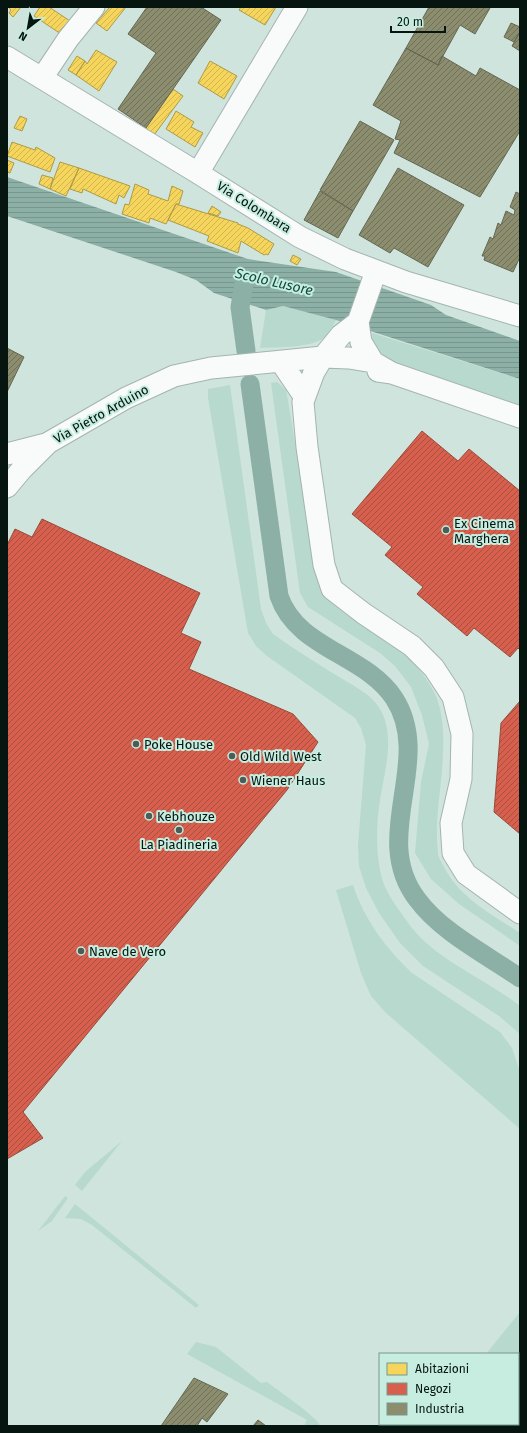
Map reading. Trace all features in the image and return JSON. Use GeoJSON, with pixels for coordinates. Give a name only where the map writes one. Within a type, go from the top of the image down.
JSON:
{"type":"FeatureCollection","features":[{"type":"Feature","properties":{"kind":"street"},"geometry":{"type":"LineString","coordinates":[[42,78],[68,39],[94,7]]}},
{"type":"Feature","properties":{"kind":"street"},"geometry":{"type":"LineString","coordinates":[[198,173],[296,7]]}},
{"type":"Feature","properties":{"kind":"street","name":"Via Colombara"},"geometry":{"type":"LineString","coordinates":[[7,57],[300,237],[344,259],[374,279],[520,316]]}},
{"type":"Feature","properties":{"kind":"street"},"geometry":{"type":"LineString","coordinates":[[374,279],[358,322],[361,342],[373,362],[392,373]]}},
{"type":"Feature","properties":{"kind":"street"},"geometry":{"type":"LineString","coordinates":[[358,322],[341,335],[323,357],[314,372],[303,402],[307,447],[324,565],[332,590],[363,614],[412,646],[434,668],[453,697],[462,734],[461,779],[451,823],[453,854],[466,874],[520,913]]}},
{"type":"Feature","properties":{"kind":"street","name":"Via Pietro Arduino"},"geometry":{"type":"LineString","coordinates":[[7,487],[48,443],[105,409],[165,379],[211,368],[323,357],[349,358],[373,362]]}},
{"type":"Feature","properties":{"kind":"street"},"geometry":{"type":"LineString","coordinates":[[278,362],[307,391]]}},
{"type":"Feature","properties":{"kind":"street"},"geometry":{"type":"LineString","coordinates":[[307,391],[330,370],[341,366],[354,366],[392,373],[520,417]]}},
{"type":"Feature","properties":{"kind":"street"},"geometry":{"type":"LineString","coordinates":[[7,454],[48,443]]}},
{"type":"Feature","properties":{"kind":"shaded area"},"geometry":{"type":"Polygon","coordinates":[[[283,306],[336,320],[331,330],[324,338],[310,344],[260,348],[266,310],[283,306]]]}},
{"type":"Feature","properties":{"kind":"shaded area"},"geometry":{"type":"Polygon","coordinates":[[[372,333],[520,379],[520,406],[390,360],[373,347],[372,333]]]}},
{"type":"Feature","properties":{"kind":"shaded area"},"geometry":{"type":"Polygon","coordinates":[[[277,382],[286,390],[319,584],[324,593],[336,607],[402,652],[423,675],[434,692],[441,714],[443,738],[437,828],[439,857],[451,878],[467,896],[487,912],[520,933],[520,946],[459,904],[431,879],[415,853],[421,782],[429,744],[422,715],[411,687],[395,666],[380,653],[308,607],[300,593],[271,383],[277,382]]]}},
{"type":"Feature","properties":{"kind":"shaded area"},"geometry":{"type":"Polygon","coordinates":[[[230,385],[261,609],[266,623],[273,634],[360,690],[370,697],[378,706],[384,717],[388,742],[388,755],[377,825],[379,864],[383,882],[400,912],[422,939],[448,960],[493,987],[520,1006],[520,1034],[499,1016],[423,966],[400,943],[379,913],[366,888],[359,866],[358,845],[366,745],[361,728],[355,718],[267,656],[256,646],[248,633],[208,398],[208,389],[230,385]]]}},
{"type":"Feature","properties":{"kind":"shaded area"},"geometry":{"type":"Polygon","coordinates":[[[353,885],[370,922],[385,944],[402,964],[412,973],[500,1032],[512,1048],[520,1072],[520,1129],[386,1013],[371,996],[361,973],[336,890],[353,885]]]}},
{"type":"Feature","properties":{"kind":"shaded area"},"geometry":{"type":"Polygon","coordinates":[[[122,1141],[82,1191],[75,1185],[85,1172],[122,1141]]]}},
{"type":"Feature","properties":{"kind":"shaded area"},"geometry":{"type":"Polygon","coordinates":[[[65,1196],[68,1198],[52,1221],[38,1231],[65,1196]]]}},
{"type":"Feature","properties":{"kind":"shaded area"},"geometry":{"type":"Polygon","coordinates":[[[75,1204],[199,1305],[196,1308],[92,1225],[81,1219],[65,1218],[75,1204]]]}},
{"type":"Feature","properties":{"kind":"shaded area"},"geometry":{"type":"Polygon","coordinates":[[[520,1312],[520,1426],[427,1426],[519,1425],[519,1353],[487,1353],[520,1312]]]}},
{"type":"Feature","properties":{"kind":"shaded area"},"geometry":{"type":"Polygon","coordinates":[[[196,1342],[216,1347],[261,1383],[267,1382],[296,1404],[313,1417],[320,1426],[304,1426],[307,1420],[187,1354],[196,1342]]]}},
{"type":"Feature","properties":{"kind":"water","name":"Scolo Lusore"},"geometry":{"type":"Polygon","coordinates":[[[7,177],[248,259],[336,272],[431,305],[446,315],[520,341],[520,379],[336,320],[283,306],[266,310],[214,293],[196,280],[176,272],[7,216],[7,177]]]}},
{"type":"Feature","properties":{"kind":"building: Abitazioni"},"geometry":{"type":"Polygon","coordinates":[[[8,7],[21,7],[13,17],[9,13],[11,10],[8,7]]]}},
{"type":"Feature","properties":{"kind":"building: Abitazioni"},"geometry":{"type":"Polygon","coordinates":[[[40,7],[49,7],[73,23],[64,36],[34,16],[40,7]]]}},
{"type":"Feature","properties":{"kind":"building: Abitazioni"},"geometry":{"type":"Polygon","coordinates":[[[110,7],[126,7],[107,31],[96,23],[110,7]]]}},
{"type":"Feature","properties":{"kind":"building: Abitazioni"},"geometry":{"type":"Polygon","coordinates":[[[241,7],[276,7],[265,25],[239,10],[241,7]]]}},
{"type":"Feature","properties":{"kind":"building: Abitazioni"},"geometry":{"type":"Polygon","coordinates":[[[96,50],[117,62],[99,91],[76,75],[85,61],[87,64],[96,50]]]}},
{"type":"Feature","properties":{"kind":"building: Abitazioni"},"geometry":{"type":"Polygon","coordinates":[[[77,56],[85,61],[76,75],[68,70],[77,56]]]}},
{"type":"Feature","properties":{"kind":"building: Abitazioni"},"geometry":{"type":"Polygon","coordinates":[[[210,61],[237,76],[224,99],[198,83],[210,61]]]}},
{"type":"Feature","properties":{"kind":"building: Abitazioni"},"geometry":{"type":"Polygon","coordinates":[[[173,89],[183,96],[154,135],[145,129],[173,89]]]}},
{"type":"Feature","properties":{"kind":"building: Abitazioni"},"geometry":{"type":"Polygon","coordinates":[[[176,111],[194,122],[191,127],[203,133],[195,147],[166,129],[176,111]]]}},
{"type":"Feature","properties":{"kind":"building: Abitazioni"},"geometry":{"type":"Polygon","coordinates":[[[20,116],[27,119],[22,131],[14,128],[20,116]]]}},
{"type":"Feature","properties":{"kind":"building: Abitazioni"},"geometry":{"type":"Polygon","coordinates":[[[12,142],[35,150],[36,147],[55,158],[50,172],[7,156],[12,142]]]}},
{"type":"Feature","properties":{"kind":"building: Abitazioni"},"geometry":{"type":"Polygon","coordinates":[[[7,160],[14,163],[10,173],[7,172],[7,160]]]}},
{"type":"Feature","properties":{"kind":"building: Abitazioni"},"geometry":{"type":"Polygon","coordinates":[[[60,162],[79,168],[66,196],[50,189],[60,162]]]}},
{"type":"Feature","properties":{"kind":"building: Abitazioni"},"geometry":{"type":"Polygon","coordinates":[[[79,168],[130,186],[124,198],[119,195],[116,204],[83,189],[82,193],[70,189],[79,168]]]}},
{"type":"Feature","properties":{"kind":"building: Abitazioni"},"geometry":{"type":"Polygon","coordinates":[[[42,175],[53,178],[50,189],[39,184],[42,175]]]}},
{"type":"Feature","properties":{"kind":"building: Abitazioni"},"geometry":{"type":"Polygon","coordinates":[[[135,184],[149,190],[148,194],[168,201],[172,186],[183,191],[179,204],[176,204],[166,224],[150,218],[149,223],[122,214],[125,204],[129,205],[135,184]]]}},
{"type":"Feature","properties":{"kind":"building: Abitazioni"},"geometry":{"type":"Polygon","coordinates":[[[176,204],[238,223],[274,244],[268,255],[264,255],[241,241],[238,253],[207,241],[209,236],[168,220],[176,204]]]}},
{"type":"Feature","properties":{"kind":"building: Abitazioni"},"geometry":{"type":"Polygon","coordinates":[[[212,206],[221,212],[218,216],[208,213],[212,206]]]}},
{"type":"Feature","properties":{"kind":"building: Abitazioni"},"geometry":{"type":"Polygon","coordinates":[[[293,255],[301,259],[297,265],[290,261],[293,255]]]}},
{"type":"Feature","properties":{"kind":"building: Negozi","name":"Ex Cinema Marghera"},"geometry":{"type":"Polygon","coordinates":[[[422,431],[458,461],[469,449],[520,491],[520,650],[518,648],[510,657],[474,628],[467,636],[417,594],[423,587],[385,555],[392,547],[352,514],[422,431]]]}},
{"type":"Feature","properties":{"kind":"building: Negozi","name":"Nave de Vero"},"geometry":{"type":"Polygon","coordinates":[[[42,519],[200,593],[181,633],[201,642],[189,669],[293,714],[318,742],[287,790],[23,1112],[43,1138],[7,1159],[7,545],[15,529],[32,537],[42,519]]]}},
{"type":"Feature","properties":{"kind":"building: Negozi"},"geometry":{"type":"Polygon","coordinates":[[[520,701],[520,834],[494,812],[501,723],[520,701]]]}},
{"type":"Feature","properties":{"kind":"building: Industria"},"geometry":{"type":"Polygon","coordinates":[[[147,7],[201,7],[221,20],[146,128],[118,109],[156,53],[128,34],[147,7]]]}},
{"type":"Feature","properties":{"kind":"building: Industria"},"geometry":{"type":"Polygon","coordinates":[[[429,7],[490,8],[475,34],[460,25],[438,65],[406,48],[429,7]]]}},
{"type":"Feature","properties":{"kind":"building: Industria"},"geometry":{"type":"Polygon","coordinates":[[[511,23],[520,27],[520,32],[514,42],[504,37],[511,23]]]}},
{"type":"Feature","properties":{"kind":"building: Industria"},"geometry":{"type":"Polygon","coordinates":[[[520,32],[520,51],[512,46],[520,32]]]}},
{"type":"Feature","properties":{"kind":"building: Industria"},"geometry":{"type":"Polygon","coordinates":[[[406,48],[438,65],[442,56],[476,76],[480,68],[520,90],[520,131],[480,197],[394,153],[400,140],[395,139],[401,121],[373,105],[406,48]]]}},
{"type":"Feature","properties":{"kind":"building: Industria"},"geometry":{"type":"Polygon","coordinates":[[[360,121],[394,140],[353,211],[320,190],[360,121]]]}},
{"type":"Feature","properties":{"kind":"building: Industria"},"geometry":{"type":"Polygon","coordinates":[[[398,168],[464,205],[428,267],[394,248],[390,253],[359,235],[398,168]]]}},
{"type":"Feature","properties":{"kind":"building: Industria"},"geometry":{"type":"Polygon","coordinates":[[[320,191],[353,211],[338,238],[304,220],[320,191]]]}},
{"type":"Feature","properties":{"kind":"building: Industria"},"geometry":{"type":"Polygon","coordinates":[[[516,192],[520,194],[520,257],[513,272],[484,260],[485,256],[482,256],[490,237],[493,239],[498,223],[501,225],[506,211],[514,215],[515,210],[510,207],[516,192]]]}},
{"type":"Feature","properties":{"kind":"building: Industria"},"geometry":{"type":"Polygon","coordinates":[[[7,348],[24,357],[7,392],[7,348]]]}},
{"type":"Feature","properties":{"kind":"building: Industria"},"geometry":{"type":"Polygon","coordinates":[[[194,1378],[228,1394],[207,1422],[202,1418],[197,1426],[161,1426],[194,1378]]]}},
{"type":"Feature","properties":{"kind":"building: Industria"},"geometry":{"type":"Polygon","coordinates":[[[258,1420],[266,1426],[253,1426],[258,1420]]]}},
{"type":"Feature","properties":{"kind":"waterway","name":"Scolo Lusore"},"geometry":{"type":"LineString","coordinates":[[245,278],[240,307],[246,351]]}},
{"type":"Feature","properties":{"kind":"waterway"},"geometry":{"type":"LineString","coordinates":[[250,384],[279,596],[288,614],[300,628],[316,640],[350,660],[381,683],[394,698],[405,722],[408,747],[407,773],[399,824],[399,850],[404,875],[417,899],[439,922],[465,942],[520,978]]}},
{"type":"Feature","properties":{"kind":"place","name":"Ex Cinema Marghera"},"geometry":{"type":"Point","coordinates":[446,530]}},
{"type":"Feature","properties":{"kind":"place","name":"Poke House"},"geometry":{"type":"Point","coordinates":[136,744]}},
{"type":"Feature","properties":{"kind":"place","name":"Old Wild West"},"geometry":{"type":"Point","coordinates":[232,756]}},
{"type":"Feature","properties":{"kind":"place","name":"Wiener Haus"},"geometry":{"type":"Point","coordinates":[243,780]}},
{"type":"Feature","properties":{"kind":"place","name":"Kebhouze"},"geometry":{"type":"Point","coordinates":[149,816]}},
{"type":"Feature","properties":{"kind":"place","name":"La Piadineria"},"geometry":{"type":"Point","coordinates":[179,830]}},
{"type":"Feature","properties":{"kind":"place","name":"Nave de Vero"},"geometry":{"type":"Point","coordinates":[81,951]}}]}
